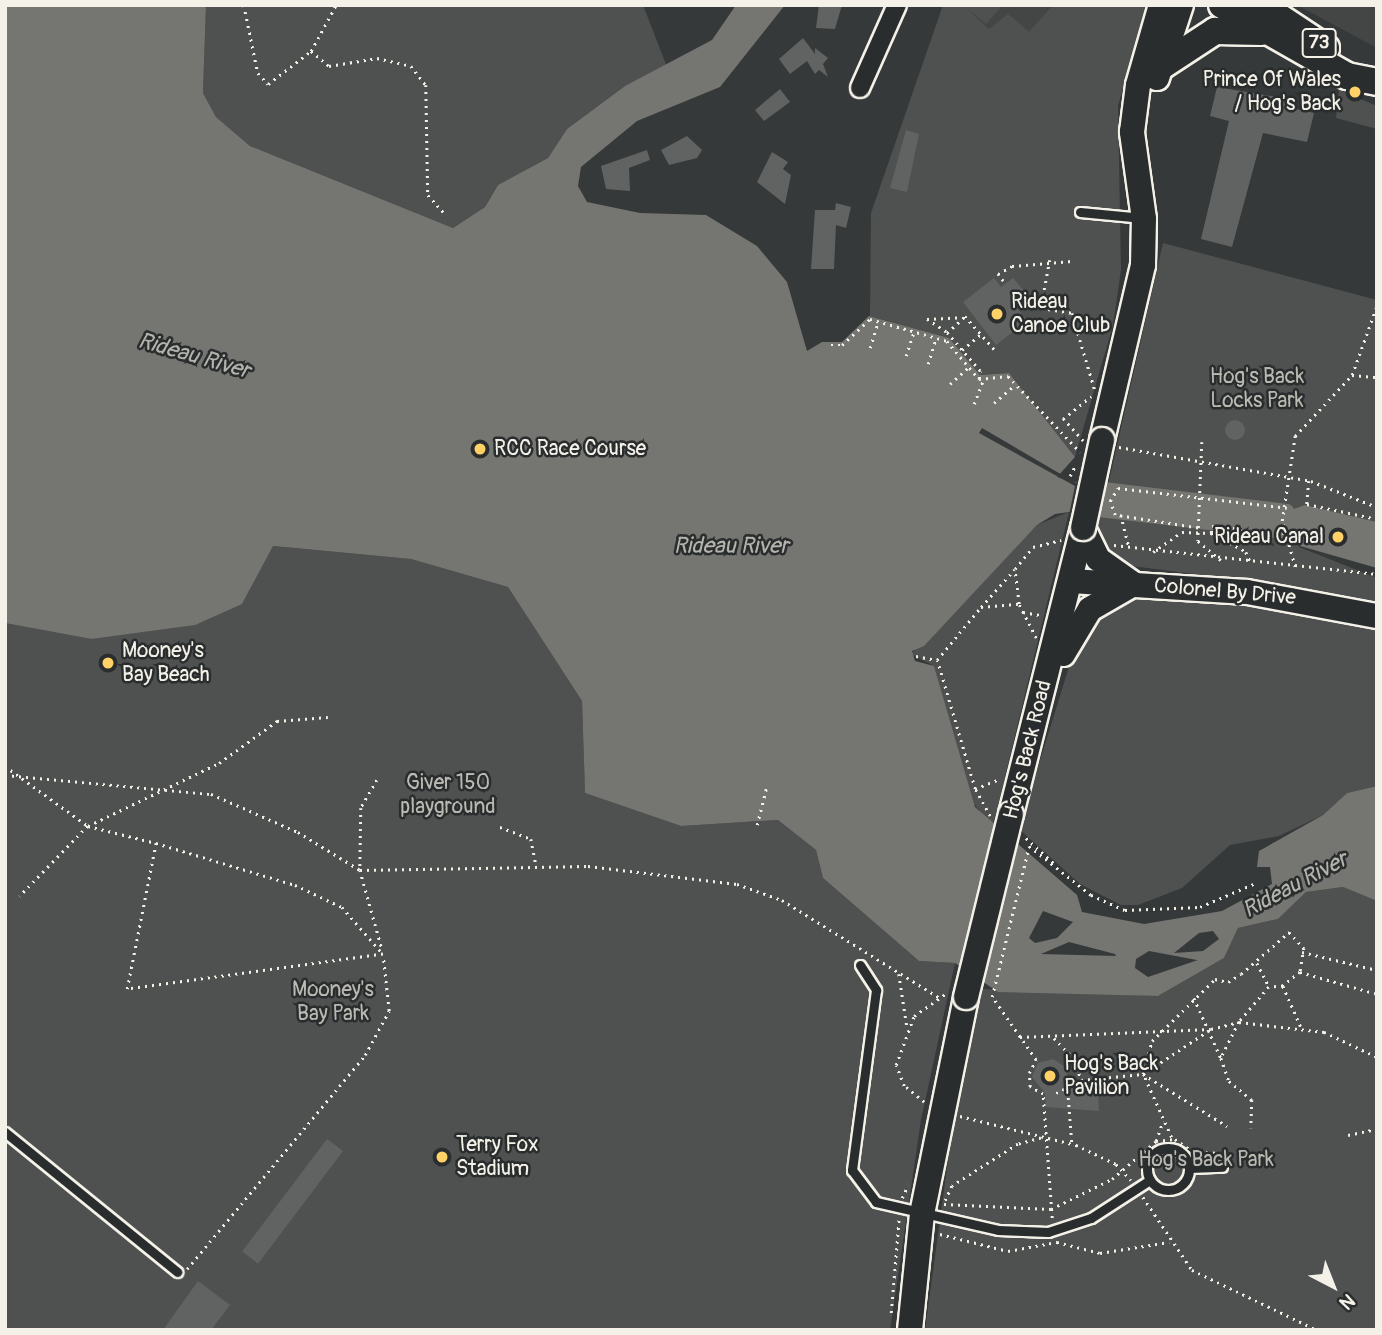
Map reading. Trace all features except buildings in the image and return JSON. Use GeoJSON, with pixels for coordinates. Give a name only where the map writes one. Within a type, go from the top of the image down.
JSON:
{"type":"FeatureCollection","features":[{"type":"Feature","properties":{"kind":"main road","name":"Hog's Back Road"},"geometry":{"type":"LineString","coordinates":[[900,1323],[911,1212],[967,997],[1008,822],[1072,581],[1073,534],[1101,442],[1138,294],[1144,219],[1132,132],[1138,85],[1161,5]]}},
{"type":"Feature","properties":{"kind":"main road","name":"Hog's Back Road"},"geometry":{"type":"LineString","coordinates":[[1138,172],[1160,67],[1181,5]]}},
{"type":"Feature","properties":{"kind":"main road","name":"73"},"geometry":{"type":"LineString","coordinates":[[1223,5],[1272,36],[1347,76],[1377,82]]}},
{"type":"Feature","properties":{"kind":"main road","name":"73"},"geometry":{"type":"LineString","coordinates":[[1261,5],[1377,82]]}},
{"type":"Feature","properties":{"kind":"main road"},"geometry":{"type":"LineString","coordinates":[[1160,67],[1215,30],[1244,28],[1272,36]]}},
{"type":"Feature","properties":{"kind":"main road"},"geometry":{"type":"LineString","coordinates":[[1038,711],[1087,612],[1134,584],[1103,564],[1073,534]]}},
{"type":"Feature","properties":{"kind":"main road","name":"Colonel By Drive"},"geometry":{"type":"LineString","coordinates":[[1072,581],[1312,600],[1377,616]]}},
{"type":"Feature","properties":{"kind":"street"},"geometry":{"type":"LineString","coordinates":[[860,88],[897,5]]}},
{"type":"Feature","properties":{"kind":"lane"},"geometry":{"type":"LineString","coordinates":[[1080,212],[1144,219]]}},
{"type":"Feature","properties":{"kind":"lane"},"geometry":{"type":"LineString","coordinates":[[860,965],[876,990],[852,1170],[868,1196],[911,1212],[1009,1231],[1048,1232],[1079,1225],[1138,1190],[1150,1180],[1153,1155],[1177,1150],[1189,1168]]}},
{"type":"Feature","properties":{"kind":"lane"},"geometry":{"type":"LineString","coordinates":[[5,1132],[177,1272]]}},
{"type":"Feature","properties":{"kind":"lane"},"geometry":{"type":"LineString","coordinates":[[1189,1168],[1222,1167]]}},
{"type":"Feature","properties":{"kind":"lane"},"geometry":{"type":"LineString","coordinates":[[1150,1180],[1174,1189],[1189,1168]]}},
{"type":"Feature","properties":{"kind":"path"},"geometry":{"type":"LineString","coordinates":[[244,5],[258,73],[268,84],[311,51],[336,5]]}},
{"type":"Feature","properties":{"kind":"path"},"geometry":{"type":"LineString","coordinates":[[311,51],[329,66],[377,58],[411,66],[426,85],[428,195],[444,213]]}},
{"type":"Feature","properties":{"kind":"path"},"geometry":{"type":"LineString","coordinates":[[1050,260],[1041,308],[1073,313],[1096,393],[1063,419],[1101,442],[1309,481],[1377,507]]}},
{"type":"Feature","properties":{"kind":"path"},"geometry":{"type":"LineString","coordinates":[[1003,281],[998,274],[1012,266],[1050,260],[1072,261]]}},
{"type":"Feature","properties":{"kind":"path"},"geometry":{"type":"LineString","coordinates":[[1296,567],[1285,533],[1286,478],[1295,436],[1352,375],[1377,305]]}},
{"type":"Feature","properties":{"kind":"path"},"geometry":{"type":"LineString","coordinates":[[965,316],[927,319],[947,333],[981,379],[974,404]]}},
{"type":"Feature","properties":{"kind":"path"},"geometry":{"type":"LineString","coordinates":[[947,333],[965,316]]}},
{"type":"Feature","properties":{"kind":"path"},"geometry":{"type":"LineString","coordinates":[[965,316],[995,350]]}},
{"type":"Feature","properties":{"kind":"path"},"geometry":{"type":"LineString","coordinates":[[831,345],[842,345],[870,319],[948,342],[981,379]]}},
{"type":"Feature","properties":{"kind":"path"},"geometry":{"type":"LineString","coordinates":[[870,348],[878,322]]}},
{"type":"Feature","properties":{"kind":"path"},"geometry":{"type":"LineString","coordinates":[[906,356],[914,332]]}},
{"type":"Feature","properties":{"kind":"path"},"geometry":{"type":"LineString","coordinates":[[962,350],[981,334]]}},
{"type":"Feature","properties":{"kind":"path"},"geometry":{"type":"LineString","coordinates":[[928,364],[936,338]]}},
{"type":"Feature","properties":{"kind":"path"},"geometry":{"type":"LineString","coordinates":[[948,342],[952,339]]}},
{"type":"Feature","properties":{"kind":"path"},"geometry":{"type":"LineString","coordinates":[[950,384],[969,367]]}},
{"type":"Feature","properties":{"kind":"path"},"geometry":{"type":"LineString","coordinates":[[1352,375],[1377,377]]}},
{"type":"Feature","properties":{"kind":"path"},"geometry":{"type":"LineString","coordinates":[[981,379],[1008,376],[1080,452]]}},
{"type":"Feature","properties":{"kind":"path"},"geometry":{"type":"LineString","coordinates":[[993,403],[1015,385]]}},
{"type":"Feature","properties":{"kind":"path"},"geometry":{"type":"LineString","coordinates":[[1202,442],[1199,462],[1203,495],[1195,510],[1200,545],[1221,561]]}},
{"type":"Feature","properties":{"kind":"path"},"geometry":{"type":"LineString","coordinates":[[1309,481],[1307,504],[1377,519]]}},
{"type":"Feature","properties":{"kind":"path"},"geometry":{"type":"LineString","coordinates":[[1251,563],[1246,552],[1211,533],[1115,514],[1110,501],[1118,488],[1203,495],[1287,508]]}},
{"type":"Feature","properties":{"kind":"path"},"geometry":{"type":"LineString","coordinates":[[1121,514],[1129,548]]}},
{"type":"Feature","properties":{"kind":"path"},"geometry":{"type":"LineString","coordinates":[[1211,533],[1212,526],[1285,533]]}},
{"type":"Feature","properties":{"kind":"path"},"geometry":{"type":"LineString","coordinates":[[1153,552],[1182,532],[1198,529]]}},
{"type":"Feature","properties":{"kind":"path"},"geometry":{"type":"LineString","coordinates":[[937,660],[1033,547],[1073,534]]}},
{"type":"Feature","properties":{"kind":"path"},"geometry":{"type":"LineString","coordinates":[[1108,544],[1221,561],[1377,574]]}},
{"type":"Feature","properties":{"kind":"path"},"geometry":{"type":"LineString","coordinates":[[1015,569],[1019,604],[1039,647]]}},
{"type":"Feature","properties":{"kind":"path"},"geometry":{"type":"LineString","coordinates":[[981,607],[1019,604]]}},
{"type":"Feature","properties":{"kind":"path"},"geometry":{"type":"LineString","coordinates":[[1023,612],[1045,614]]}},
{"type":"Feature","properties":{"kind":"path"},"geometry":{"type":"LineString","coordinates":[[916,656],[937,660]]}},
{"type":"Feature","properties":{"kind":"path"},"geometry":{"type":"LineString","coordinates":[[937,660],[975,789],[1059,869]]}},
{"type":"Feature","properties":{"kind":"path"},"geometry":{"type":"LineString","coordinates":[[20,896],[88,826],[236,753],[277,721],[328,717]]}},
{"type":"Feature","properties":{"kind":"path"},"geometry":{"type":"LineString","coordinates":[[5,766],[88,826],[156,842],[295,885],[342,907],[383,954]]}},
{"type":"Feature","properties":{"kind":"path"},"geometry":{"type":"LineString","coordinates":[[5,775],[172,786],[248,807],[360,870],[536,865],[662,871],[737,884],[782,900],[940,998],[907,1029]]}},
{"type":"Feature","properties":{"kind":"path"},"geometry":{"type":"LineString","coordinates":[[975,789],[997,778]]}},
{"type":"Feature","properties":{"kind":"path"},"geometry":{"type":"LineString","coordinates":[[177,1272],[188,1269],[365,1055],[389,1011],[383,954],[360,870],[361,808],[377,780]]}},
{"type":"Feature","properties":{"kind":"path"},"geometry":{"type":"LineString","coordinates":[[757,825],[767,785]]}},
{"type":"Feature","properties":{"kind":"path"},"geometry":{"type":"LineString","coordinates":[[500,827],[531,839],[536,865]]}},
{"type":"Feature","properties":{"kind":"path"},"geometry":{"type":"LineString","coordinates":[[156,842],[127,989],[383,954]]}},
{"type":"Feature","properties":{"kind":"path"},"geometry":{"type":"LineString","coordinates":[[1053,1223],[1044,1094],[1030,1087],[1036,1060],[992,997],[1029,846],[1091,895],[1125,910],[1200,907],[1256,883]]}},
{"type":"Feature","properties":{"kind":"path"},"geometry":{"type":"LineString","coordinates":[[1177,1150],[1175,1139],[1163,1120],[1143,1074],[1159,1031],[1215,979],[1228,982],[1257,963],[1289,932],[1302,952],[1300,972],[1283,986],[1269,987],[1239,1022],[1221,1058]]}},
{"type":"Feature","properties":{"kind":"path"},"geometry":{"type":"LineString","coordinates":[[1302,952],[1377,970]]}},
{"type":"Feature","properties":{"kind":"path"},"geometry":{"type":"LineString","coordinates":[[1257,963],[1269,987]]}},
{"type":"Feature","properties":{"kind":"path"},"geometry":{"type":"LineString","coordinates":[[899,972],[907,1029],[897,1073],[924,1102]]}},
{"type":"Feature","properties":{"kind":"path"},"geometry":{"type":"LineString","coordinates":[[1300,972],[1377,994]]}},
{"type":"Feature","properties":{"kind":"path"},"geometry":{"type":"LineString","coordinates":[[1283,986],[1301,1027]]}},
{"type":"Feature","properties":{"kind":"path"},"geometry":{"type":"LineString","coordinates":[[1195,998],[1211,1030],[1229,1080],[1252,1100],[1251,1128]]}},
{"type":"Feature","properties":{"kind":"path"},"geometry":{"type":"LineString","coordinates":[[1019,1037],[1211,1030],[1239,1022],[1301,1027],[1377,1056]]}},
{"type":"Feature","properties":{"kind":"path"},"geometry":{"type":"LineString","coordinates":[[1056,1093],[1068,1091],[1081,1080],[1143,1074],[1211,1030]]}},
{"type":"Feature","properties":{"kind":"path"},"geometry":{"type":"LineString","coordinates":[[1053,1037],[1075,1060],[1081,1080]]}},
{"type":"Feature","properties":{"kind":"path"},"geometry":{"type":"LineString","coordinates":[[1143,1074],[1227,1126]]}},
{"type":"Feature","properties":{"kind":"path"},"geometry":{"type":"LineString","coordinates":[[1068,1091],[1072,1144]]}},
{"type":"Feature","properties":{"kind":"path"},"geometry":{"type":"LineString","coordinates":[[954,1115],[1072,1144],[1124,1170],[1169,1242],[1199,1275],[1317,1330]]}},
{"type":"Feature","properties":{"kind":"path"},"geometry":{"type":"LineString","coordinates":[[1045,1137],[992,1160],[952,1186],[944,1204],[1051,1209],[1124,1170],[1156,1141],[1163,1120]]}},
{"type":"Feature","properties":{"kind":"path"},"geometry":{"type":"LineString","coordinates":[[1348,1135],[1377,1129]]}},
{"type":"Feature","properties":{"kind":"path"},"geometry":{"type":"LineString","coordinates":[[1156,1141],[1175,1139],[1192,1151],[1223,1153]]}},
{"type":"Feature","properties":{"kind":"path"},"geometry":{"type":"LineString","coordinates":[[900,1323],[911,1212]]}},
{"type":"Feature","properties":{"kind":"path"},"geometry":{"type":"LineString","coordinates":[[940,1234],[1008,1251],[1057,1242],[1100,1252],[1169,1242]]}},
{"type":"Feature","properties":{"kind":"shaded area"},"geometry":{"type":"Polygon","coordinates":[[[964,5],[1053,5],[1029,33],[989,29],[964,5]]]}},
{"type":"Feature","properties":{"kind":"shaded area"},"geometry":{"type":"Polygon","coordinates":[[[1297,5],[1377,5],[1377,48],[1297,5]]]}},
{"type":"Feature","properties":{"kind":"green space"},"geometry":{"type":"Polygon","coordinates":[[[206,5],[643,5],[667,67],[625,86],[567,129],[548,158],[498,185],[485,207],[453,228],[250,146],[216,117],[203,93],[206,5]]]}},
{"type":"Feature","properties":{"kind":"green space","name":"Rideau Canoe Club"},"geometry":{"type":"Polygon","coordinates":[[[943,5],[1003,5],[986,24],[967,8],[989,29],[1008,14],[1029,32],[1053,5],[1147,5],[1118,106],[1121,270],[1113,325],[1075,457],[1009,373],[980,375],[949,338],[870,316],[871,213],[943,5]]]}},
{"type":"Feature","properties":{"kind":"green space"},"geometry":{"type":"Polygon","coordinates":[[[1339,90],[1377,106],[1377,129],[1336,118],[1339,90]]]}},
{"type":"Feature","properties":{"kind":"green space","name":"Hog's Back Locks Park"},"geometry":{"type":"Polygon","coordinates":[[[1163,243],[1377,300],[1377,522],[1305,505],[1287,511],[1107,490],[1163,243]]]}},
{"type":"Feature","properties":{"kind":"green space"},"geometry":{"type":"Polygon","coordinates":[[[1069,512],[992,826],[971,800],[934,666],[911,654],[1037,525],[1069,512]]]}},
{"type":"Feature","properties":{"kind":"green space"},"geometry":{"type":"Polygon","coordinates":[[[1100,513],[1293,535],[1299,547],[1377,578],[1377,607],[1272,584],[1116,564],[1096,539],[1100,513]]]}},
{"type":"Feature","properties":{"kind":"green space","name":"Mooney's Bay Park"},"geometry":{"type":"Polygon","coordinates":[[[272,546],[411,559],[508,587],[582,701],[585,793],[681,826],[778,820],[816,850],[823,878],[919,961],[955,963],[921,1120],[890,1330],[5,1330],[5,623],[91,639],[242,604],[272,546]]]}},
{"type":"Feature","properties":{"kind":"green space"},"geometry":{"type":"Polygon","coordinates":[[[1131,596],[1261,605],[1377,628],[1377,786],[1347,793],[1323,815],[1279,836],[1230,845],[1182,888],[1138,905],[1121,905],[1080,884],[1019,829],[1080,631],[1131,596]]]}},
{"type":"Feature","properties":{"kind":"green space","name":"Hog's Back Park"},"geometry":{"type":"Polygon","coordinates":[[[1343,887],[1377,901],[1377,1330],[925,1330],[955,1109],[982,989],[1158,996],[1224,958],[1238,928],[1278,919],[1306,892],[1343,887]]]}},
{"type":"Feature","properties":{"kind":"water","name":"Rideau River"},"geometry":{"type":"Polygon","coordinates":[[[5,5],[206,5],[203,93],[216,117],[250,146],[453,228],[485,207],[498,185],[548,158],[567,129],[625,86],[712,40],[736,5],[785,5],[720,87],[637,121],[581,167],[578,186],[587,202],[640,213],[706,215],[757,246],[787,282],[807,351],[822,342],[842,342],[869,316],[949,338],[980,375],[1009,373],[1075,457],[1057,477],[1095,488],[1090,509],[1055,514],[1037,525],[924,646],[912,651],[915,661],[934,666],[975,807],[1077,895],[1082,912],[1144,924],[1222,911],[1272,884],[1270,867],[1257,867],[1259,851],[1323,815],[1347,793],[1377,786],[1377,901],[1343,887],[1306,892],[1278,919],[1238,928],[1224,958],[1158,996],[998,992],[955,963],[919,961],[823,878],[816,850],[778,820],[681,826],[585,793],[582,701],[508,587],[411,559],[273,546],[242,604],[195,625],[91,639],[5,623],[5,5]],[[1043,911],[1029,938],[1035,943],[1057,938],[1073,922],[1043,911]],[[1213,931],[1199,933],[1174,953],[1203,951],[1219,939],[1213,931]],[[1069,942],[1041,954],[1116,956],[1069,942]],[[1149,951],[1136,959],[1135,968],[1148,977],[1198,960],[1149,951]]]}},
{"type":"Feature","properties":{"kind":"water","name":"Rideau Canal"},"geometry":{"type":"Polygon","coordinates":[[[1305,505],[1377,522],[1377,568],[1300,546],[1297,535],[1285,532],[1287,511],[1305,505]]]}},
{"type":"Feature","properties":{"kind":"pier"},"geometry":{"type":"Polygon","coordinates":[[[982,428],[1076,483],[1096,485],[1091,513],[1069,515],[1075,486],[979,433],[982,428]]]}},
{"type":"Feature","properties":{"kind":"waterway"},"geometry":{"type":"LineString","coordinates":[[1095,488],[1287,511],[1285,532],[1090,509],[1095,488]]}},
{"type":"Feature","properties":{"kind":"waterway"},"geometry":{"type":"LineString","coordinates":[[1085,498],[1304,527]]}},
{"type":"Feature","properties":{"kind":"place","name":"Prince Of Wales / Hog's Back"},"geometry":{"type":"Point","coordinates":[1355,92]}},
{"type":"Feature","properties":{"kind":"place","name":"Rideau Canoe Club"},"geometry":{"type":"Point","coordinates":[997,314]}},
{"type":"Feature","properties":{"kind":"place","name":"RCC Race Course"},"geometry":{"type":"Point","coordinates":[480,449]}},
{"type":"Feature","properties":{"kind":"place","name":"Rideau Canal"},"geometry":{"type":"Point","coordinates":[1338,537]}},
{"type":"Feature","properties":{"kind":"place","name":"Mooney's Bay Beach"},"geometry":{"type":"Point","coordinates":[108,663]}},
{"type":"Feature","properties":{"kind":"place","name":"Hog's Back Pavilion"},"geometry":{"type":"Point","coordinates":[1050,1076]}},
{"type":"Feature","properties":{"kind":"place","name":"Terry Fox Stadium"},"geometry":{"type":"Point","coordinates":[442,1157]}},
{"type":"Feature","properties":{"kind":"park label","name":"Giver 150 playground"},"geometry":{"type":"Point","coordinates":[448,795]}}]}
